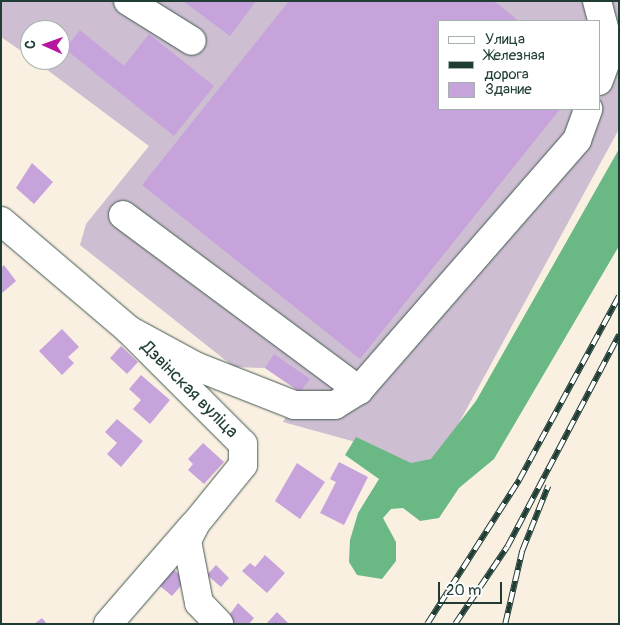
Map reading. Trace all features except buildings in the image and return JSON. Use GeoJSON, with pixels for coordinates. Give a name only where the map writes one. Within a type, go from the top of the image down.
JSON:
{"type":"FeatureCollection","features":[{"type":"Feature","properties":{"kind":"street"},"geometry":{"type":"LineString","coordinates":[[128,1],[192,41]]}},
{"type":"Feature","properties":{"kind":"street"},"geometry":{"type":"LineString","coordinates":[[597,1],[610,50],[600,78]]}},
{"type":"Feature","properties":{"kind":"street"},"geometry":{"type":"LineString","coordinates":[[130,330],[194,366],[294,405],[335,405],[359,390],[577,140],[588,110]]}},
{"type":"Feature","properties":{"kind":"street"},"geometry":{"type":"LineString","coordinates":[[123,215],[359,390]]}},
{"type":"Feature","properties":{"kind":"street","name":"Дзвінская вуліца"},"geometry":{"type":"LineString","coordinates":[[1,221],[130,330],[243,444],[243,464],[196,523],[187,542],[191,578],[199,603],[219,624]]}},
{"type":"Feature","properties":{"kind":"street"},"geometry":{"type":"LineString","coordinates":[[108,624],[196,523]]}},
{"type":"Feature","properties":{"kind":"shaded area"},"geometry":{"type":"Polygon","coordinates":[[[1,1],[619,1],[619,129],[429,478],[352,441],[283,422],[300,392],[265,368],[234,367],[80,245],[86,224],[149,146],[47,70],[70,70],[70,20],[20,20],[20,50],[1,37],[1,1]]]}},
{"type":"Feature","properties":{"kind":"green space"},"geometry":{"type":"Polygon","coordinates":[[[619,149],[619,246],[494,459],[459,488],[439,518],[420,521],[403,508],[391,509],[383,518],[396,542],[396,561],[382,579],[357,575],[349,562],[350,540],[358,513],[379,479],[345,455],[356,437],[411,463],[431,459],[476,401],[619,149]]]}},
{"type":"Feature","properties":{"kind":"railway"},"geometry":{"type":"LineString","coordinates":[[427,624],[519,480],[619,296]]}},
{"type":"Feature","properties":{"kind":"railway"},"geometry":{"type":"LineString","coordinates":[[455,624],[507,547],[619,335]]}},
{"type":"Feature","properties":{"kind":"railway"},"geometry":{"type":"LineString","coordinates":[[505,624],[522,551],[548,486]]}}]}
